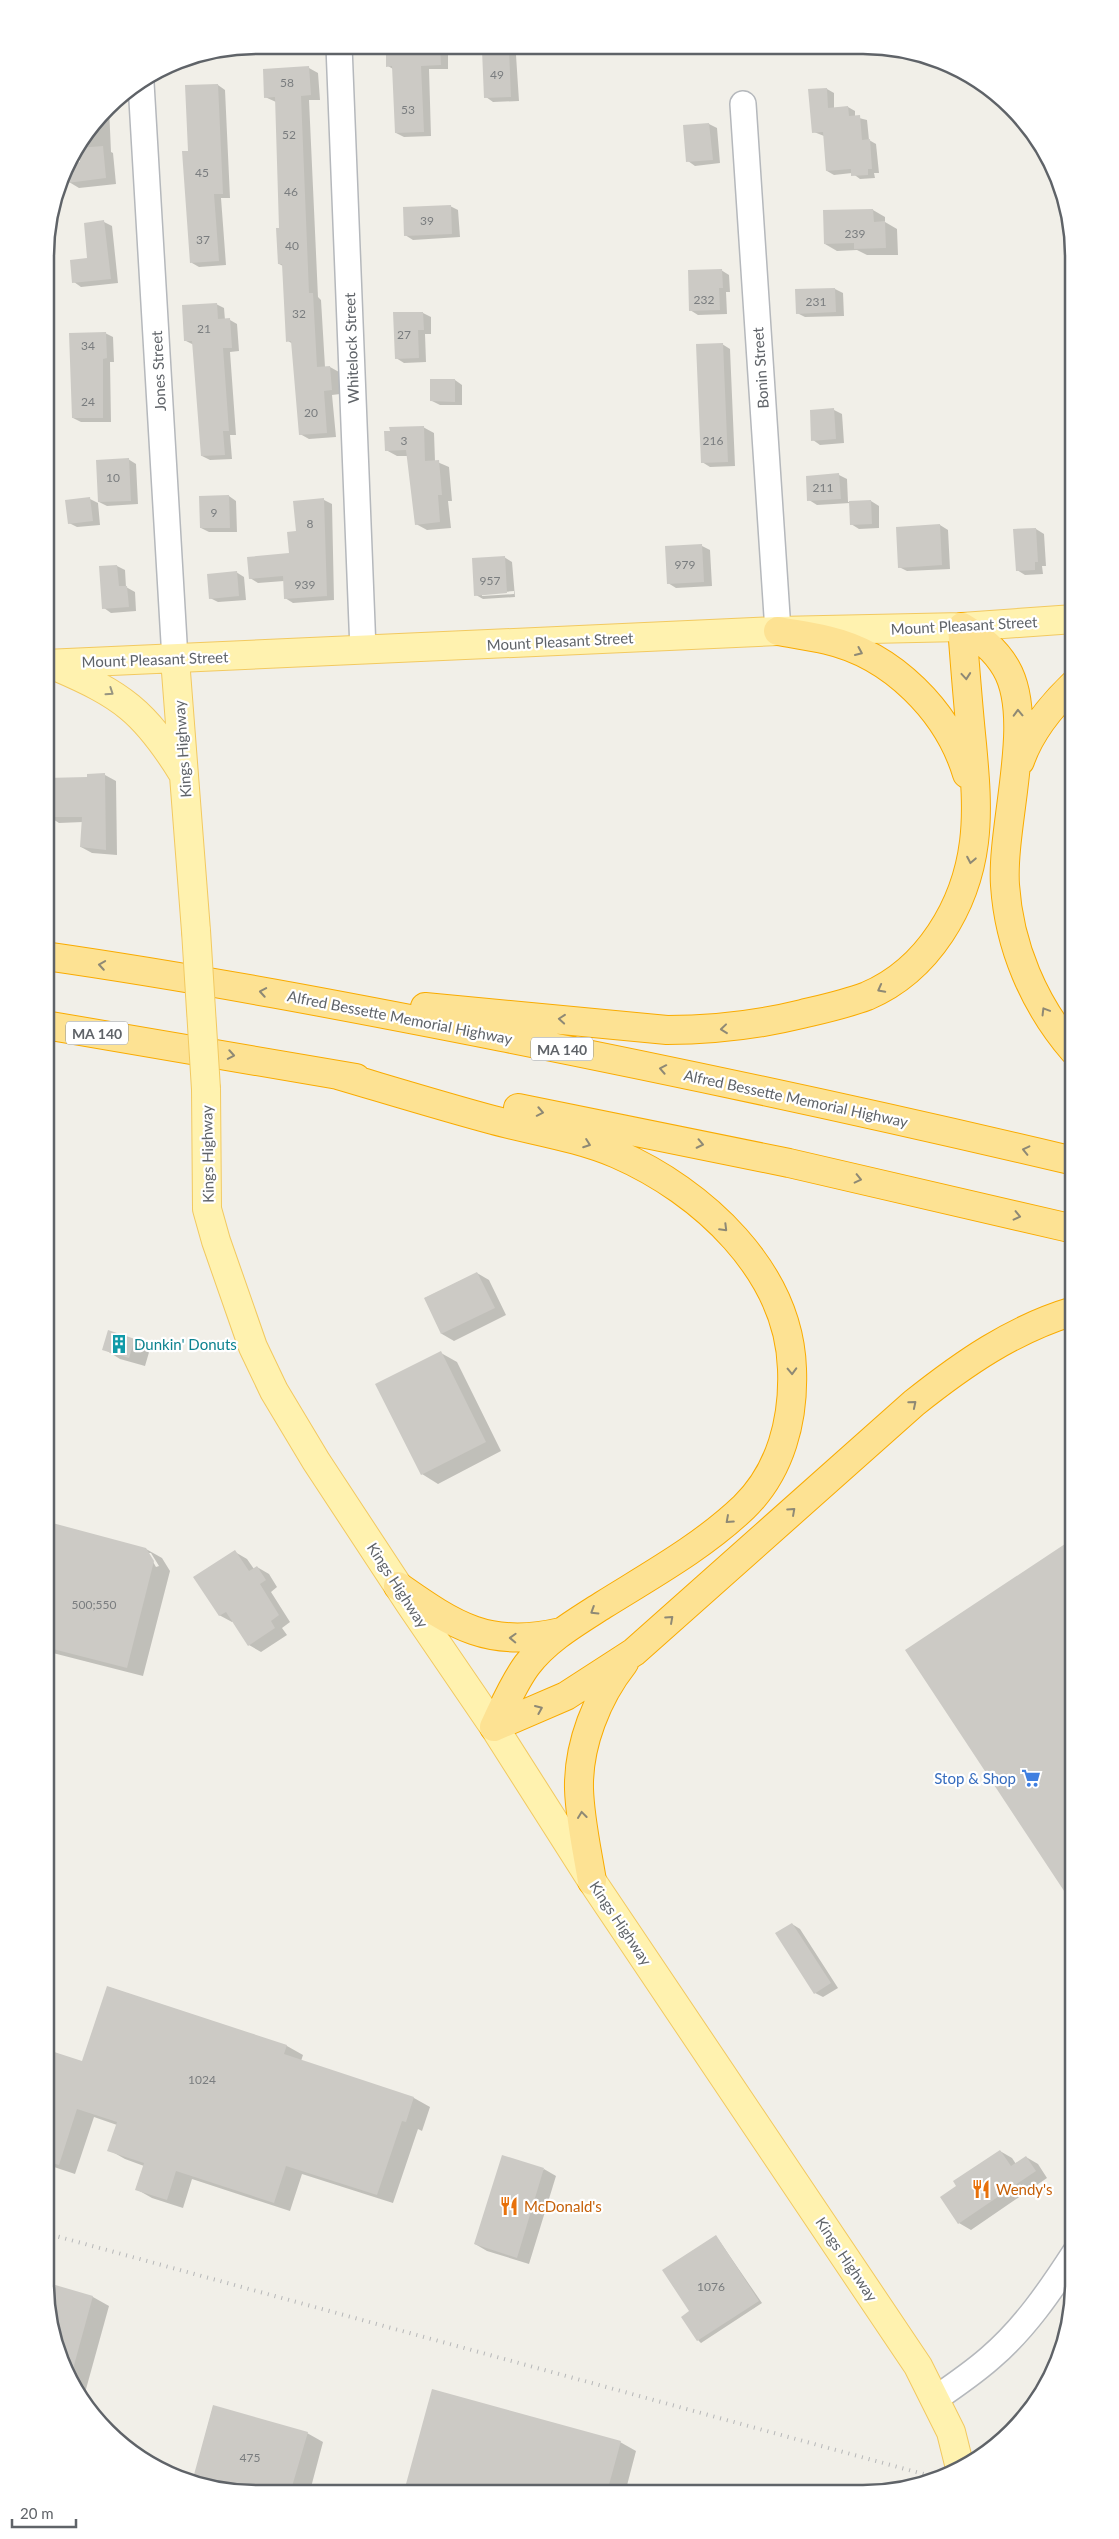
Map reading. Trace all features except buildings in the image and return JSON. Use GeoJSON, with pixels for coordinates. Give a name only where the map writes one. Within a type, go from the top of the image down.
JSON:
{"type":"FeatureCollection","features":[{"type":"Feature","properties":{"kind":"highway"},"geometry":{"type":"LineString","coordinates":[[962,627],[982,640],[995,652],[1013,683],[1018,714],[1005,865],[1007,904],[1018,951],[1031,986],[1048,1018],[1065,1040]]}},
{"type":"Feature","properties":{"kind":"highway"},"geometry":{"type":"LineString","coordinates":[[289,996],[508,1013],[677,1030],[734,1028],[826,1008],[867,996],[887,986],[910,968],[929,949],[955,908],[968,873],[974,841],[976,812],[962,627]]}},
{"type":"Feature","properties":{"kind":"highway"},"geometry":{"type":"LineString","coordinates":[[778,631],[828,640],[855,650],[880,662],[903,679],[924,699],[954,742],[969,778],[976,812]]}},
{"type":"Feature","properties":{"kind":"highway"},"geometry":{"type":"LineString","coordinates":[[1013,779],[1022,755],[1033,734],[1047,714],[1065,694]]}},
{"type":"Feature","properties":{"kind":"highway","name":"Alfred Bessette Memorial Highway"},"geometry":{"type":"LineString","coordinates":[[54,957],[289,996],[679,1072],[1065,1159]]}},
{"type":"Feature","properties":{"kind":"highway","name":"MA 140"},"geometry":{"type":"LineString","coordinates":[[54,1027],[338,1075],[670,1138],[789,1163],[1065,1227]]}},
{"type":"Feature","properties":{"kind":"highway"},"geometry":{"type":"LineString","coordinates":[[338,1075],[493,1120],[577,1140],[617,1154],[652,1172],[684,1192],[713,1217],[755,1263],[771,1289],[784,1322],[792,1357],[793,1392],[788,1423],[779,1454],[764,1482],[746,1505],[699,1544],[561,1632],[527,1665],[494,1727]]}},
{"type":"Feature","properties":{"kind":"highway"},"geometry":{"type":"LineString","coordinates":[[592,1881],[581,1808],[580,1766],[590,1726],[617,1672],[634,1652],[914,1403],[945,1378],[1010,1337],[1065,1315]]}},
{"type":"Feature","properties":{"kind":"highway"},"geometry":{"type":"LineString","coordinates":[[398,1586],[450,1620],[490,1636],[514,1639],[538,1637],[561,1632]]}},
{"type":"Feature","properties":{"kind":"highway"},"geometry":{"type":"LineString","coordinates":[[494,1727],[566,1696],[634,1652]]}},
{"type":"Feature","properties":{"kind":"main road","name":"Mount Pleasant Street"},"geometry":{"type":"LineString","coordinates":[[54,664],[778,631],[962,627],[1065,620]]}},
{"type":"Feature","properties":{"kind":"main road","name":"Kings Highway"},"geometry":{"type":"LineString","coordinates":[[176,659],[206,1089],[207,1209],[216,1241],[253,1347],[274,1391],[295,1428],[398,1586],[494,1727],[592,1881],[899,2337],[935,2399],[951,2432],[958,2461]]}},
{"type":"Feature","properties":{"kind":"main road"},"geometry":{"type":"LineString","coordinates":[[54,667],[100,686],[133,708],[160,737],[184,775]]}},
{"type":"Feature","properties":{"kind":"street","name":"Whitelock Street"},"geometry":{"type":"LineString","coordinates":[[339,54],[363,650]]}},
{"type":"Feature","properties":{"kind":"street","name":"Jones Street"},"geometry":{"type":"LineString","coordinates":[[141,90],[176,659]]}},
{"type":"Feature","properties":{"kind":"street","name":"Bonin Street"},"geometry":{"type":"LineString","coordinates":[[743,104],[778,631]]}},
{"type":"Feature","properties":{"kind":"street"},"geometry":{"type":"LineString","coordinates":[[935,2399],[974,2372],[1016,2333],[1065,2268]]}},
{"type":"Feature","properties":{"kind":"railway"},"geometry":{"type":"LineString","coordinates":[[54,2235],[927,2475]]}},
{"type":"Feature","properties":{"kind":"place","name":"Dunkin' Donuts"},"geometry":{"type":"Point","coordinates":[119,1344]}},
{"type":"Feature","properties":{"kind":"place","name":"Stop & Shop"},"geometry":{"type":"Point","coordinates":[1031,1778]}},
{"type":"Feature","properties":{"kind":"place","name":"Wendy's"},"geometry":{"type":"Point","coordinates":[981,2189]}},
{"type":"Feature","properties":{"kind":"place","name":"McDonald's"},"geometry":{"type":"Point","coordinates":[509,2206]}}]}
